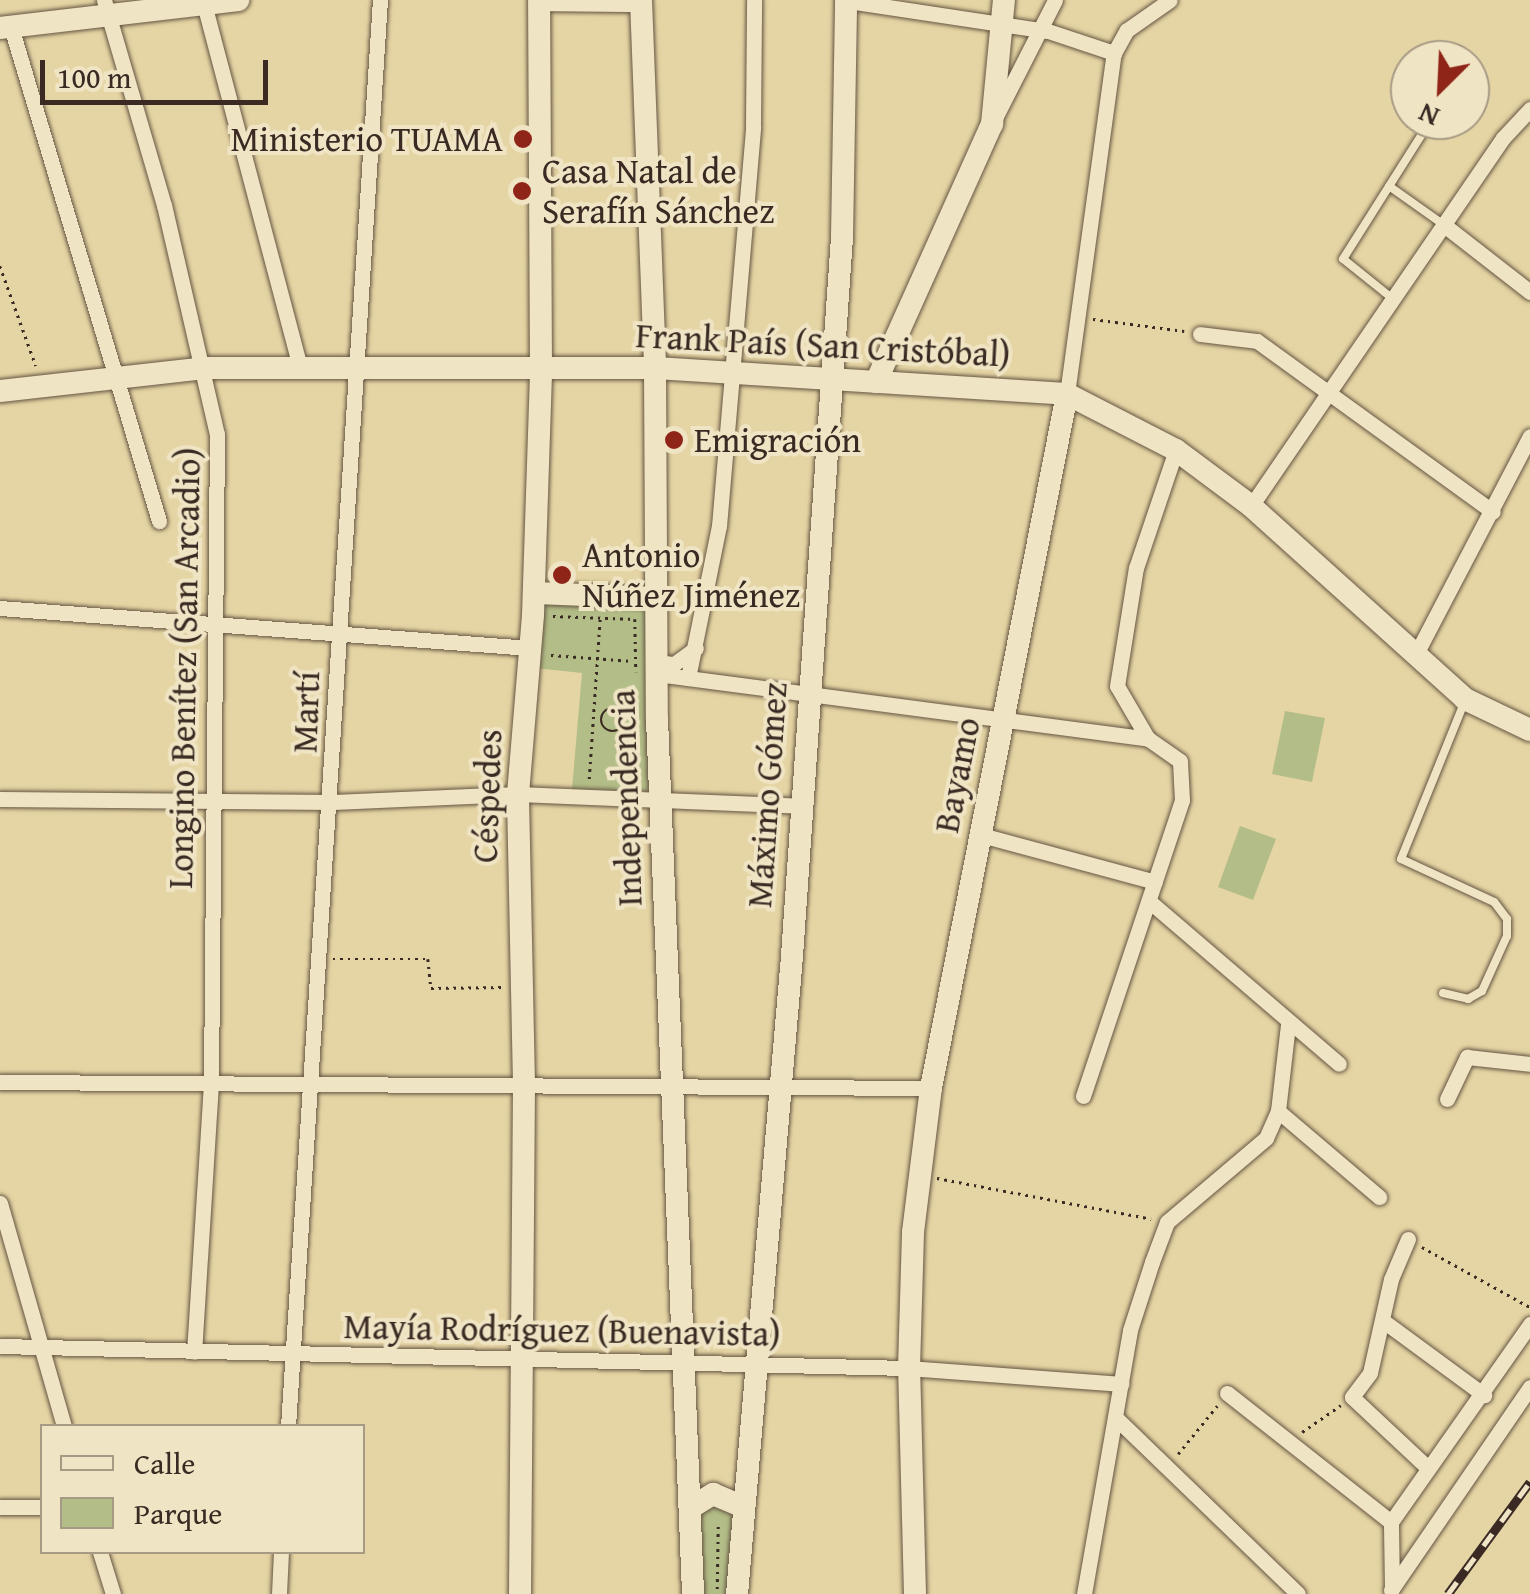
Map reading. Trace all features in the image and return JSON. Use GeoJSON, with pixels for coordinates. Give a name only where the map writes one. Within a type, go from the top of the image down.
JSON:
{"type":"FeatureCollection","features":[{"type":"Feature","properties":{"kind":"street"},"geometry":{"type":"LineString","coordinates":[[158,521],[6,27],[105,7],[238,0]]}},
{"type":"Feature","properties":{"kind":"street","name":"Martí"},"geometry":{"type":"LineString","coordinates":[[288,1424],[333,802],[354,368],[380,0]]}},
{"type":"Feature","properties":{"kind":"street"},"geometry":{"type":"LineString","coordinates":[[541,0],[640,1]]}},
{"type":"Feature","properties":{"kind":"street","name":"Céspedes"},"geometry":{"type":"LineString","coordinates":[[520,1594],[524,1084],[518,794],[534,604],[540,368],[541,0]]}},
{"type":"Feature","properties":{"kind":"street"},"geometry":{"type":"LineString","coordinates":[[688,678],[699,644],[733,372],[753,126],[754,0]]}},
{"type":"Feature","properties":{"kind":"street"},"geometry":{"type":"LineString","coordinates":[[844,0],[1001,12],[1114,54],[1126,30],[1170,0]]}},
{"type":"Feature","properties":{"kind":"street","name":"Máximo Gómez"},"geometry":{"type":"LineString","coordinates":[[737,1594],[734,1519],[755,1366],[781,1085],[842,237],[844,0]]}},
{"type":"Feature","properties":{"kind":"street"},"geometry":{"type":"LineString","coordinates":[[876,382],[992,124],[1054,0]]}},
{"type":"Feature","properties":{"kind":"street"},"geometry":{"type":"LineString","coordinates":[[203,1],[300,367]]}},
{"type":"Feature","properties":{"kind":"street","name":"Independencia"},"geometry":{"type":"LineString","coordinates":[[640,1],[655,368],[660,799],[693,1594]]}},
{"type":"Feature","properties":{"kind":"street","name":"Longino Benítez (San Arcadio)"},"geometry":{"type":"LineString","coordinates":[[105,7],[205,368],[220,502],[212,803],[211,1083],[194,1351]]}},
{"type":"Feature","properties":{"kind":"street"},"geometry":{"type":"LineString","coordinates":[[992,124],[1000,87],[1001,12]]}},
{"type":"Feature","properties":{"kind":"street","name":"Bayamo"},"geometry":{"type":"LineString","coordinates":[[914,1594],[908,1368],[920,1175],[931,1088],[1082,317],[1114,54]]}},
{"type":"Feature","properties":{"kind":"street"},"geometry":{"type":"LineString","coordinates":[[1252,506],[1332,396],[1444,226],[1530,109]]}},
{"type":"Feature","properties":{"kind":"street"},"geometry":{"type":"LineString","coordinates":[[1444,226],[1530,292]]}},
{"type":"Feature","properties":{"kind":"street"},"geometry":{"type":"LineString","coordinates":[[1200,334],[1257,341],[1493,512]]}},
{"type":"Feature","properties":{"kind":"street","name":"Frank País (San Cristóbal)"},"geometry":{"type":"LineString","coordinates":[[0,391],[205,368],[300,367],[655,368],[1068,394],[1176,450],[1252,506],[1414,656],[1466,698],[1530,730]]}},
{"type":"Feature","properties":{"kind":"street"},"geometry":{"type":"LineString","coordinates":[[1414,656],[1530,436]]}},
{"type":"Feature","properties":{"kind":"street"},"geometry":{"type":"LineString","coordinates":[[1148,738],[1117,686],[1136,568],[1176,450]]}},
{"type":"Feature","properties":{"kind":"street"},"geometry":{"type":"LineString","coordinates":[[534,604],[657,609]]}},
{"type":"Feature","properties":{"kind":"street"},"geometry":{"type":"LineString","coordinates":[[0,608],[530,651]]}},
{"type":"Feature","properties":{"kind":"street"},"geometry":{"type":"LineString","coordinates":[[657,668],[687,658],[699,644]]}},
{"type":"Feature","properties":{"kind":"street"},"geometry":{"type":"LineString","coordinates":[[657,668],[688,678],[1148,738],[1168,747],[1184,776],[1155,882],[1083,1096]]}},
{"type":"Feature","properties":{"kind":"street"},"geometry":{"type":"LineString","coordinates":[[0,800],[333,802],[518,794],[801,806]]}},
{"type":"Feature","properties":{"kind":"street"},"geometry":{"type":"LineString","coordinates":[[981,835],[1155,882]]}},
{"type":"Feature","properties":{"kind":"street"},"geometry":{"type":"LineString","coordinates":[[1149,901],[1288,1024],[1340,1064]]}},
{"type":"Feature","properties":{"kind":"street"},"geometry":{"type":"LineString","coordinates":[[1084,1594],[1094,1511],[1118,1420],[1130,1330],[1167,1222],[1266,1138],[1278,1111],[1288,1024]]}},
{"type":"Feature","properties":{"kind":"street"},"geometry":{"type":"LineString","coordinates":[[1447,1099],[1467,1056],[1530,1064]]}},
{"type":"Feature","properties":{"kind":"street"},"geometry":{"type":"LineString","coordinates":[[0,1082],[931,1088]]}},
{"type":"Feature","properties":{"kind":"street"},"geometry":{"type":"LineString","coordinates":[[1278,1111],[1379,1197]]}},
{"type":"Feature","properties":{"kind":"street"},"geometry":{"type":"LineString","coordinates":[[0,1203],[63,1424]]}},
{"type":"Feature","properties":{"kind":"street"},"geometry":{"type":"LineString","coordinates":[[1408,1239],[1391,1279],[1386,1323],[1370,1373],[1352,1397],[1428,1468]]}},
{"type":"Feature","properties":{"kind":"street"},"geometry":{"type":"LineString","coordinates":[[1386,1323],[1484,1395]]}},
{"type":"Feature","properties":{"kind":"street"},"geometry":{"type":"LineString","coordinates":[[1390,1591],[1392,1522],[1530,1324]]}},
{"type":"Feature","properties":{"kind":"street","name":"Mayía Rodríguez (Buenavista)"},"geometry":{"type":"LineString","coordinates":[[0,1346],[685,1366],[908,1368],[1122,1384]]}},
{"type":"Feature","properties":{"kind":"street"},"geometry":{"type":"LineString","coordinates":[[1390,1591],[1530,1386]]}},
{"type":"Feature","properties":{"kind":"street"},"geometry":{"type":"LineString","coordinates":[[1227,1393],[1392,1522]]}},
{"type":"Feature","properties":{"kind":"street"},"geometry":{"type":"LineString","coordinates":[[1118,1420],[1170,1464],[1298,1594]]}},
{"type":"Feature","properties":{"kind":"street"},"geometry":{"type":"LineString","coordinates":[[692,1515],[713,1494],[734,1519]]}},
{"type":"Feature","properties":{"kind":"street"},"geometry":{"type":"LineString","coordinates":[[0,1507],[40,1507]]}},
{"type":"Feature","properties":{"kind":"street"},"geometry":{"type":"LineString","coordinates":[[101,1554],[113,1594]]}},
{"type":"Feature","properties":{"kind":"street"},"geometry":{"type":"LineString","coordinates":[[279,1594],[281,1554]]}},
{"type":"Feature","properties":{"kind":"lane"},"geometry":{"type":"LineString","coordinates":[[1394,300],[1343,263],[1418,140]]}},
{"type":"Feature","properties":{"kind":"lane"},"geometry":{"type":"LineString","coordinates":[[1389,186],[1444,226]]}},
{"type":"Feature","properties":{"kind":"lane"},"geometry":{"type":"LineString","coordinates":[[1442,993],[1468,998],[1482,991],[1507,936],[1507,920],[1494,902],[1401,859],[1466,698]]}},
{"type":"Feature","properties":{"kind":"path"},"geometry":{"type":"LineString","coordinates":[[0,266],[44,386]]}},
{"type":"Feature","properties":{"kind":"path"},"geometry":{"type":"LineString","coordinates":[[1082,317],[1200,334]]}},
{"type":"Feature","properties":{"kind":"path"},"geometry":{"type":"LineString","coordinates":[[534,604],[657,609]]}},
{"type":"Feature","properties":{"kind":"path"},"geometry":{"type":"LineString","coordinates":[[587,797],[601,607]]}},
{"type":"Feature","properties":{"kind":"path"},"geometry":{"type":"LineString","coordinates":[[530,651],[657,668]]}},
{"type":"Feature","properties":{"kind":"path"},"geometry":{"type":"LineString","coordinates":[[593,720],[601,720],[614,708],[625,722],[610,732],[601,720]]}},
{"type":"Feature","properties":{"kind":"path"},"geometry":{"type":"LineString","coordinates":[[322,959],[428,959],[431,988],[522,986]]}},
{"type":"Feature","properties":{"kind":"path"},"geometry":{"type":"LineString","coordinates":[[920,1175],[1167,1222]]}},
{"type":"Feature","properties":{"kind":"path"},"geometry":{"type":"LineString","coordinates":[[1408,1239],[1530,1306]]}},
{"type":"Feature","properties":{"kind":"path"},"geometry":{"type":"LineString","coordinates":[[1170,1464],[1227,1393]]}},
{"type":"Feature","properties":{"kind":"path"},"geometry":{"type":"LineString","coordinates":[[1289,1442],[1352,1397]]}},
{"type":"Feature","properties":{"kind":"path"},"geometry":{"type":"LineString","coordinates":[[692,1515],[734,1519],[717,1594]]}},
{"type":"Feature","properties":{"kind":"green space"},"geometry":{"type":"Polygon","coordinates":[[[539,602],[648,607],[653,781],[646,791],[572,789],[582,673],[535,668],[539,602]]]}},
{"type":"Feature","properties":{"kind":"green space"},"geometry":{"type":"Polygon","coordinates":[[[1285,711],[1325,718],[1312,782],[1272,774],[1285,711]]]}},
{"type":"Feature","properties":{"kind":"green space"},"geometry":{"type":"Polygon","coordinates":[[[1240,826],[1276,839],[1253,900],[1218,887],[1240,826]]]}},
{"type":"Feature","properties":{"kind":"green space"},"geometry":{"type":"Polygon","coordinates":[[[706,1504],[733,1511],[730,1594],[703,1594],[700,1511],[706,1504]]]}},
{"type":"Feature","properties":{"kind":"railway"},"geometry":{"type":"LineString","coordinates":[[1448,1594],[1530,1482]]}},
{"type":"Feature","properties":{"kind":"place","name":"Ministerio TUAMA"},"geometry":{"type":"Point","coordinates":[523,139]}},
{"type":"Feature","properties":{"kind":"place","name":"Casa Natal de Serafín Sánchez"},"geometry":{"type":"Point","coordinates":[522,191]}},
{"type":"Feature","properties":{"kind":"place","name":"Emigración"},"geometry":{"type":"Point","coordinates":[674,440]}},
{"type":"Feature","properties":{"kind":"place","name":"Antonio Núñez Jiménez"},"geometry":{"type":"Point","coordinates":[562,575]}}]}
